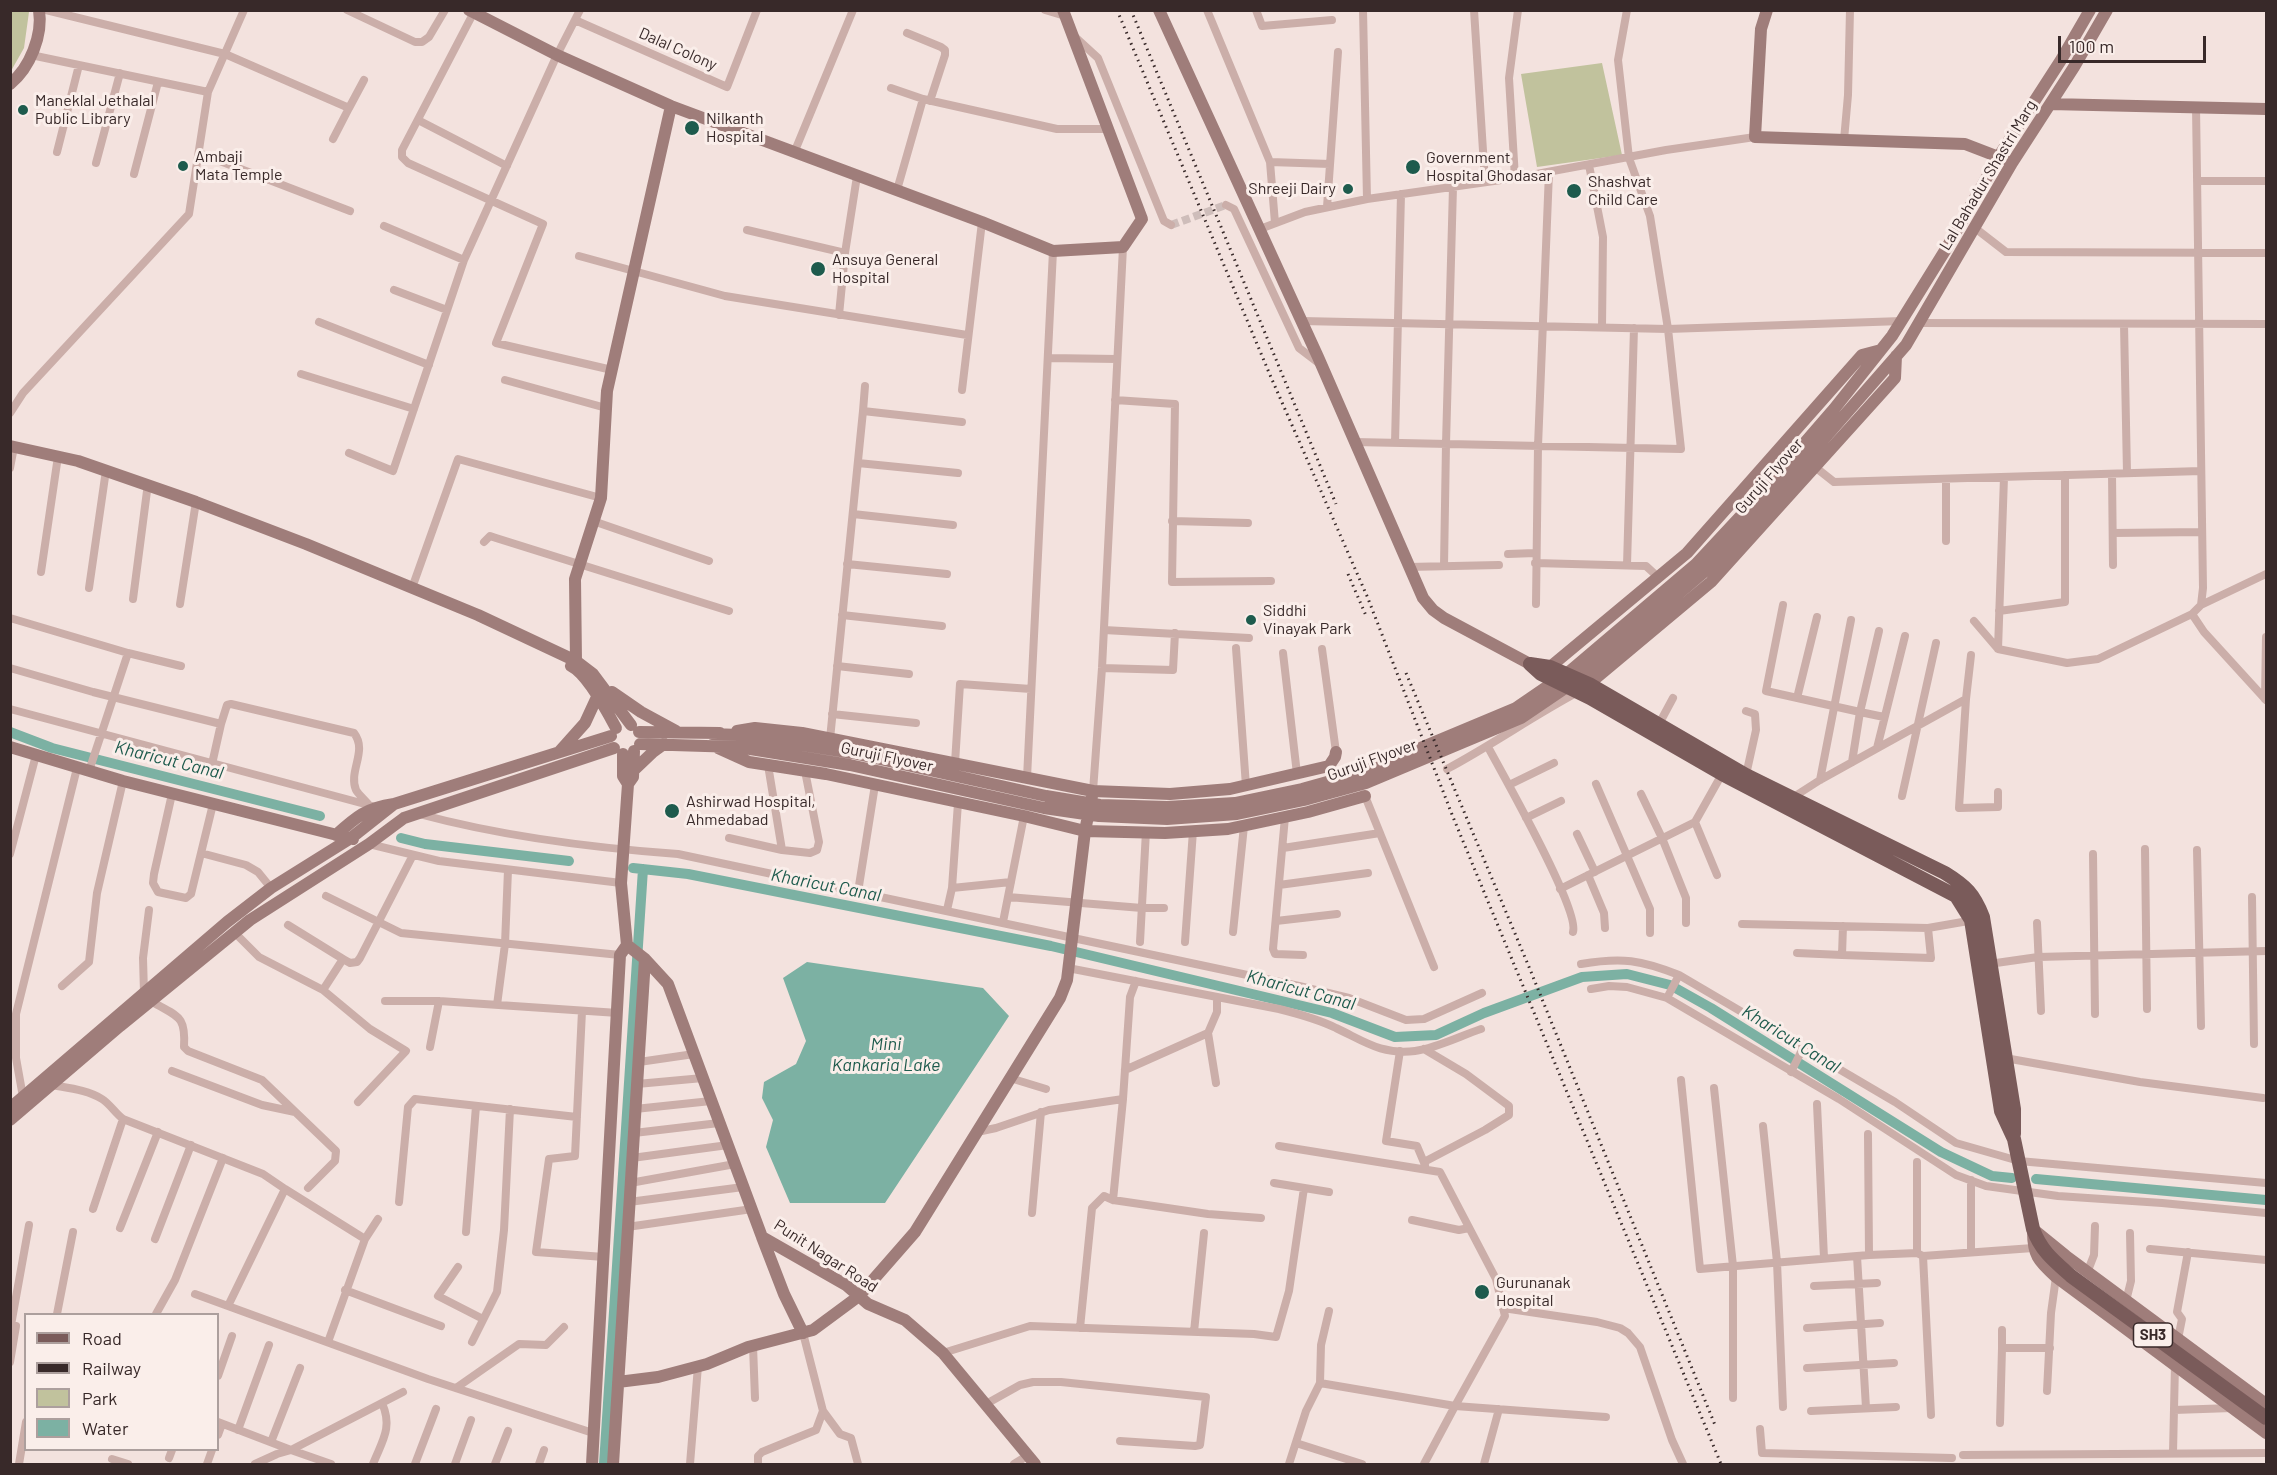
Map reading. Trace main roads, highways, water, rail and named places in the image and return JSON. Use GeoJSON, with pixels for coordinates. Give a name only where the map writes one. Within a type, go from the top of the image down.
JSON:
{"type":"FeatureCollection","features":[{"type":"Feature","properties":{"kind":"main road"},"geometry":{"type":"LineString","coordinates":[[1530,664],[1591,685],[1746,775],[1945,873],[1964,885],[1976,899],[2001,1111],[2014,1139]]}},
{"type":"Feature","properties":{"kind":"main road"},"geometry":{"type":"LineString","coordinates":[[1545,670],[1578,692],[1722,774],[1956,896],[1977,919]]}},
{"type":"Feature","properties":{"kind":"main road"},"geometry":{"type":"LineString","coordinates":[[1984,965],[2014,1109],[2014,1139]]}},
{"type":"Feature","properties":{"kind":"main road","name":"SH3"},"geometry":{"type":"LineString","coordinates":[[2014,1139],[2038,1249],[2071,1276],[2266,1418]]}},
{"type":"Feature","properties":{"kind":"water","name":"Mini Kankaria Lake"},"geometry":{"type":"Polygon","coordinates":[[[807,962],[983,988],[1009,1016],[885,1203],[790,1203],[766,1147],[773,1120],[762,1098],[764,1082],[796,1064],[806,1041],[783,978],[807,962]]]}},
{"type":"Feature","properties":{"kind":"waterway","name":"Kharicut Canal"},"geometry":{"type":"LineString","coordinates":[[10,732],[52,748],[320,816]]}},
{"type":"Feature","properties":{"kind":"waterway","name":"Kharicut Canal"},"geometry":{"type":"LineString","coordinates":[[401,838],[425,844],[569,861]]}},
{"type":"Feature","properties":{"kind":"waterway","name":"Kharicut Canal"},"geometry":{"type":"LineString","coordinates":[[633,868],[688,874],[1051,946],[1332,1013],[1395,1037],[1436,1035],[1484,1013],[1582,977],[1627,974],[1670,985],[1711,1008],[1941,1152],[1992,1176],[2012,1178]]}},
{"type":"Feature","properties":{"kind":"waterway"},"geometry":{"type":"LineString","coordinates":[[604,1464],[643,869]]}},
{"type":"Feature","properties":{"kind":"waterway","name":"Kharicut Canal"},"geometry":{"type":"LineString","coordinates":[[2036,1179],[2266,1200]]}},
{"type":"Feature","properties":{"kind":"tunnel"},"geometry":{"type":"LineString","coordinates":[[1171,225],[1226,205]]}},
{"type":"Feature","properties":{"kind":"railway"},"geometry":{"type":"LineString","coordinates":[[1117,10],[1270,375],[1367,596],[1453,817],[1721,1464]]}},
{"type":"Feature","properties":{"kind":"railway"},"geometry":{"type":"LineString","coordinates":[[1131,10],[1336,504]]}},
{"type":"Feature","properties":{"kind":"railway"},"geometry":{"type":"LineString","coordinates":[[1348,574],[1367,618]]}},
{"type":"Feature","properties":{"kind":"railway"},"geometry":{"type":"LineString","coordinates":[[1406,673],[1529,967],[1715,1425]]}},
{"type":"Feature","properties":{"kind":"place","name":"Maneklal Jethalal Public Library"},"geometry":{"type":"Point","coordinates":[23,110]}},
{"type":"Feature","properties":{"kind":"place","name":"Nilkanth Hospital"},"geometry":{"type":"Point","coordinates":[692,128]}},
{"type":"Feature","properties":{"kind":"place","name":"Ambaji Mata Temple"},"geometry":{"type":"Point","coordinates":[183,166]}},
{"type":"Feature","properties":{"kind":"place","name":"Government Hospital Ghodasar"},"geometry":{"type":"Point","coordinates":[1413,167]}},
{"type":"Feature","properties":{"kind":"place","name":"Shreeji Dairy"},"geometry":{"type":"Point","coordinates":[1348,189]}},
{"type":"Feature","properties":{"kind":"place","name":"Shashvat Child Care"},"geometry":{"type":"Point","coordinates":[1574,191]}},
{"type":"Feature","properties":{"kind":"place","name":"Ansuya General Hospital"},"geometry":{"type":"Point","coordinates":[818,269]}},
{"type":"Feature","properties":{"kind":"place","name":"Siddhi Vinayak Park"},"geometry":{"type":"Point","coordinates":[1251,620]}},
{"type":"Feature","properties":{"kind":"place","name":"Ashirwad Hospital, Ahmedabad"},"geometry":{"type":"Point","coordinates":[672,811]}},
{"type":"Feature","properties":{"kind":"place","name":"Gurunanak Hospital"},"geometry":{"type":"Point","coordinates":[1482,1292]}}]}
